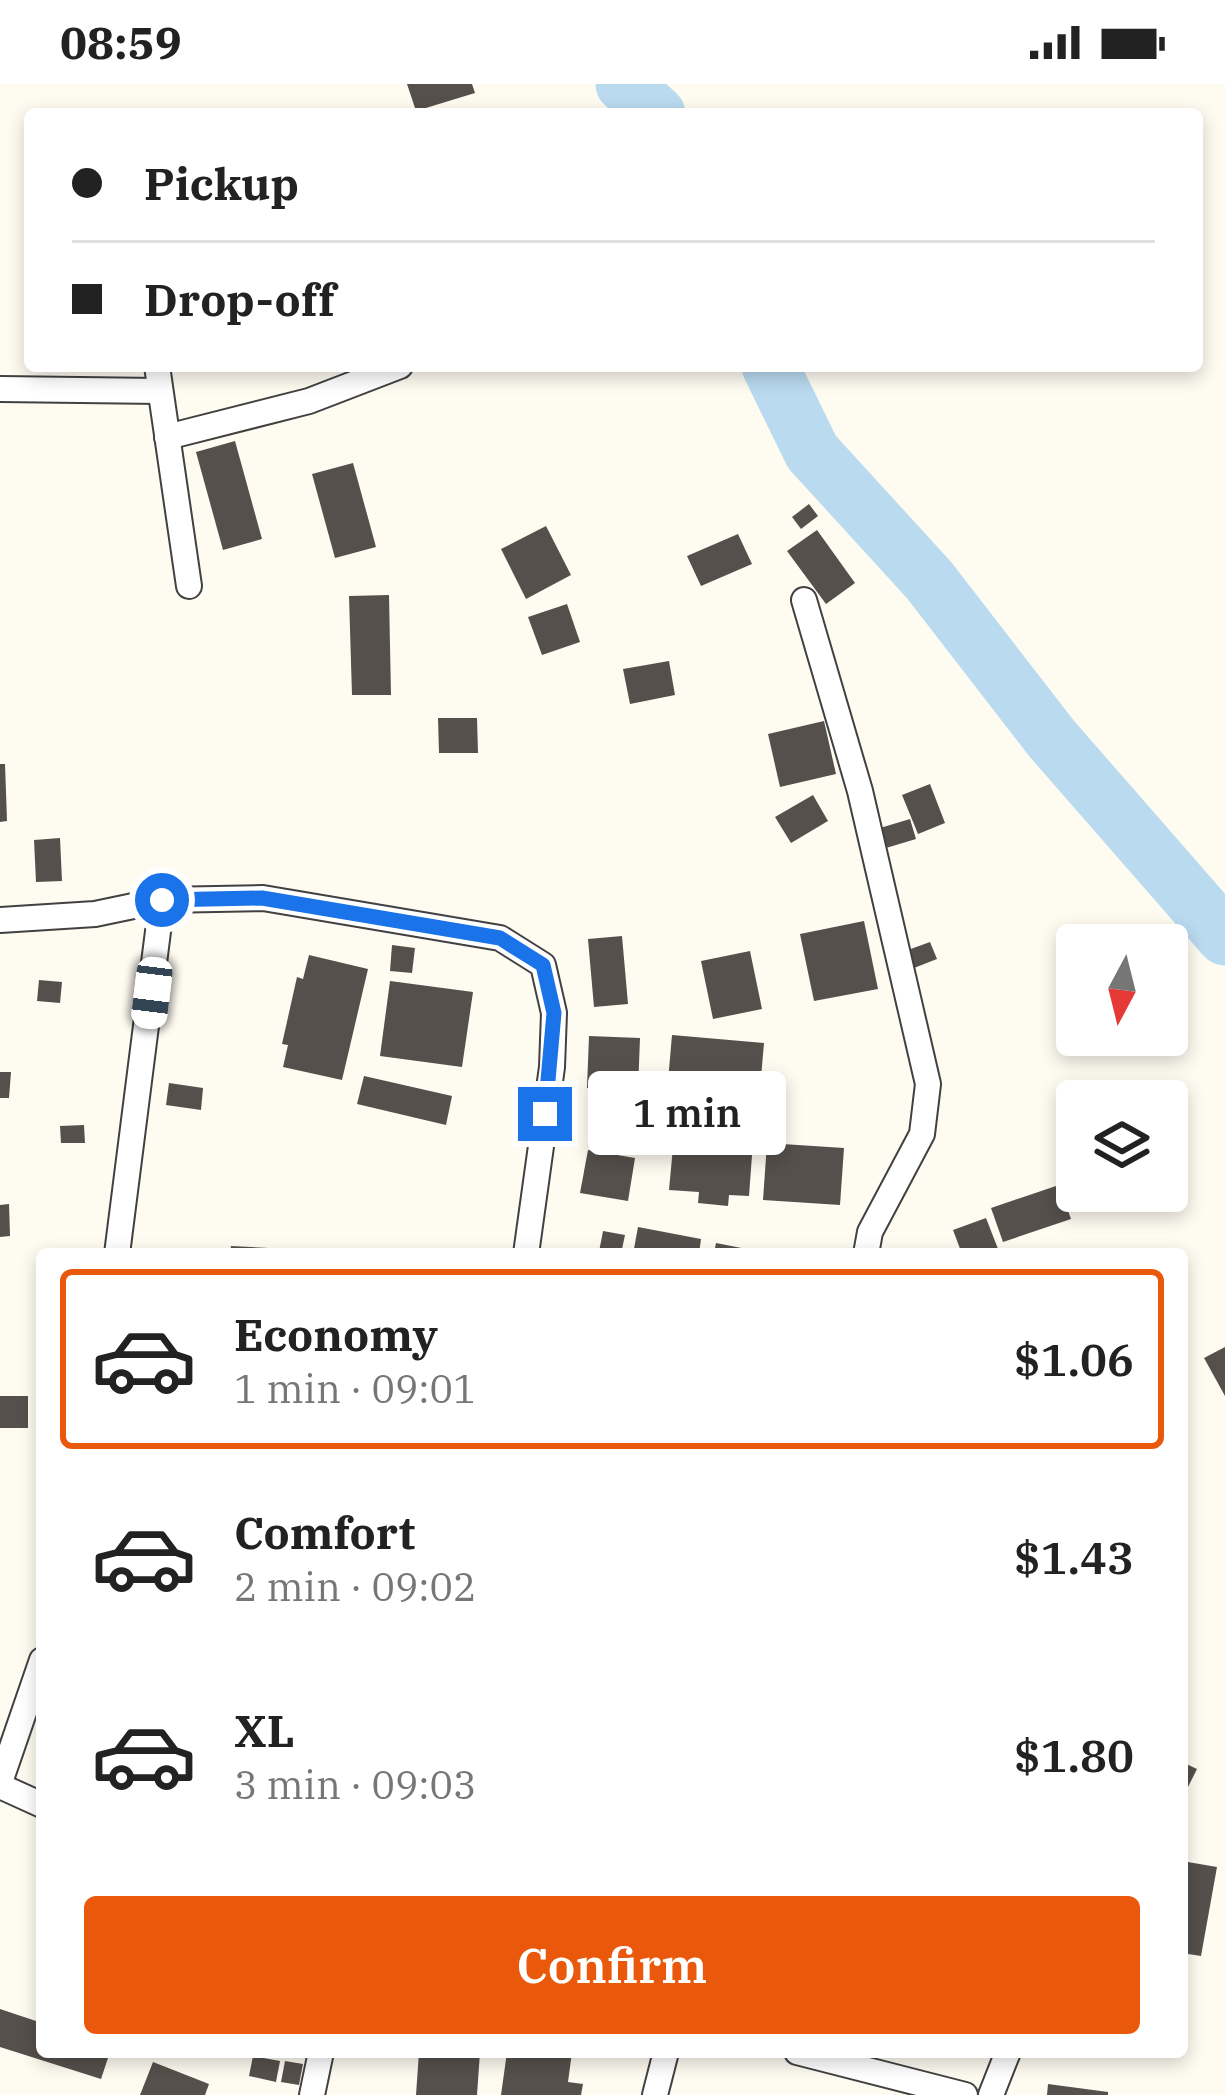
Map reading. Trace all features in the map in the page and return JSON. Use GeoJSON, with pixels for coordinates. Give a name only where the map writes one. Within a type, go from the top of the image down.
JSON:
{"type":"FeatureCollection","features":[{"type":"Feature","properties":{"kind":"street"},"geometry":{"type":"LineString","coordinates":[[166,437],[309,401],[384,372]]}},
{"type":"Feature","properties":{"kind":"street"},"geometry":{"type":"LineString","coordinates":[[0,389],[158,379],[189,586]]}},
{"type":"Feature","properties":{"kind":"street"},"geometry":{"type":"LineString","coordinates":[[804,600],[860,791],[928,1084],[922,1134],[870,1232],[867,1248]]}},
{"type":"Feature","properties":{"kind":"street"},"geometry":{"type":"LineString","coordinates":[[0,920],[95,914],[162,900],[262,898],[500,938],[543,965],[554,1013],[552,1067],[527,1248]]}},
{"type":"Feature","properties":{"kind":"street"},"geometry":{"type":"LineString","coordinates":[[118,1248],[162,900]]}},
{"type":"Feature","properties":{"kind":"street"},"geometry":{"type":"LineString","coordinates":[[36,1678],[0,1784],[36,1801]]}},
{"type":"Feature","properties":{"kind":"street"},"geometry":{"type":"LineString","coordinates":[[312,2095],[320,2058]]}},
{"type":"Feature","properties":{"kind":"street"},"geometry":{"type":"LineString","coordinates":[[655,2095],[664,2058]]}},
{"type":"Feature","properties":{"kind":"street"},"geometry":{"type":"LineString","coordinates":[[820,2058],[965,2095]]}},
{"type":"Feature","properties":{"kind":"street"},"geometry":{"type":"LineString","coordinates":[[991,2095],[1005,2058]]}},
{"type":"Feature","properties":{"kind":"building"},"geometry":{"type":"Polygon","coordinates":[[[407,84],[472,84],[475,93],[426,108],[415,108],[407,84]]]}},
{"type":"Feature","properties":{"kind":"building"},"geometry":{"type":"Polygon","coordinates":[[[235,441],[262,539],[223,550],[196,452],[235,441]]]}},
{"type":"Feature","properties":{"kind":"building"},"geometry":{"type":"Polygon","coordinates":[[[353,463],[376,547],[335,558],[312,474],[353,463]]]}},
{"type":"Feature","properties":{"kind":"building"},"geometry":{"type":"Polygon","coordinates":[[[809,504],[818,516],[801,529],[792,517],[809,504]]]}},
{"type":"Feature","properties":{"kind":"building"},"geometry":{"type":"Polygon","coordinates":[[[546,526],[571,575],[526,599],[501,549],[546,526]]]}},
{"type":"Feature","properties":{"kind":"building"},"geometry":{"type":"Polygon","coordinates":[[[817,530],[855,583],[826,604],[787,551],[817,530]]]}},
{"type":"Feature","properties":{"kind":"building"},"geometry":{"type":"Polygon","coordinates":[[[738,534],[752,564],[701,586],[687,556],[738,534]]]}},
{"type":"Feature","properties":{"kind":"building"},"geometry":{"type":"Polygon","coordinates":[[[389,595],[391,695],[352,695],[349,596],[389,595]]]}},
{"type":"Feature","properties":{"kind":"building"},"geometry":{"type":"Polygon","coordinates":[[[567,604],[580,642],[542,655],[528,617],[567,604]]]}},
{"type":"Feature","properties":{"kind":"building"},"geometry":{"type":"Polygon","coordinates":[[[669,661],[675,695],[630,704],[623,669],[669,661]]]}},
{"type":"Feature","properties":{"kind":"building"},"geometry":{"type":"Polygon","coordinates":[[[438,718],[477,718],[478,753],[439,753],[438,718]]]}},
{"type":"Feature","properties":{"kind":"building"},"geometry":{"type":"Polygon","coordinates":[[[824,721],[836,774],[780,787],[768,734],[824,721]]]}},
{"type":"Feature","properties":{"kind":"building"},"geometry":{"type":"Polygon","coordinates":[[[0,764],[5,764],[7,821],[0,822],[0,764]]]}},
{"type":"Feature","properties":{"kind":"building"},"geometry":{"type":"Polygon","coordinates":[[[930,784],[945,823],[918,834],[902,795],[930,784]]]}},
{"type":"Feature","properties":{"kind":"building"},"geometry":{"type":"Polygon","coordinates":[[[813,795],[828,821],[791,843],[775,817],[813,795]]]}},
{"type":"Feature","properties":{"kind":"building"},"geometry":{"type":"Polygon","coordinates":[[[910,819],[916,839],[886,848],[880,828],[910,819]]]}},
{"type":"Feature","properties":{"kind":"building"},"geometry":{"type":"Polygon","coordinates":[[[60,838],[62,881],[36,882],[34,840],[60,838]]]}},
{"type":"Feature","properties":{"kind":"building"},"geometry":{"type":"Polygon","coordinates":[[[864,921],[878,989],[814,1001],[800,934],[864,921]]]}},
{"type":"Feature","properties":{"kind":"building"},"geometry":{"type":"Polygon","coordinates":[[[622,936],[628,1004],[594,1007],[588,939],[622,936]]]}},
{"type":"Feature","properties":{"kind":"building"},"geometry":{"type":"Polygon","coordinates":[[[930,942],[937,959],[914,968],[908,950],[930,942]]]}},
{"type":"Feature","properties":{"kind":"building"},"geometry":{"type":"Polygon","coordinates":[[[392,945],[415,948],[412,973],[390,971],[392,945]]]}},
{"type":"Feature","properties":{"kind":"building"},"geometry":{"type":"Polygon","coordinates":[[[750,951],[762,1009],[713,1019],[701,961],[750,951]]]}},
{"type":"Feature","properties":{"kind":"building"},"geometry":{"type":"Polygon","coordinates":[[[309,955],[368,969],[342,1080],[283,1067],[288,1045],[282,1044],[297,977],[303,979],[309,955]]]}},
{"type":"Feature","properties":{"kind":"building"},"geometry":{"type":"Polygon","coordinates":[[[39,980],[62,982],[60,1003],[37,1001],[39,980]]]}},
{"type":"Feature","properties":{"kind":"building"},"geometry":{"type":"Polygon","coordinates":[[[390,981],[473,992],[462,1067],[380,1056],[390,981]]]}},
{"type":"Feature","properties":{"kind":"building"},"geometry":{"type":"Polygon","coordinates":[[[672,1035],[764,1043],[757,1124],[665,1116],[672,1035]]]}},
{"type":"Feature","properties":{"kind":"building"},"geometry":{"type":"Polygon","coordinates":[[[589,1036],[640,1038],[638,1089],[587,1088],[589,1036]]]}},
{"type":"Feature","properties":{"kind":"building"},"geometry":{"type":"Polygon","coordinates":[[[0,1072],[11,1072],[9,1098],[0,1098],[0,1072]]]}},
{"type":"Feature","properties":{"kind":"building"},"geometry":{"type":"Polygon","coordinates":[[[364,1076],[452,1096],[446,1125],[357,1104],[364,1076]]]}},
{"type":"Feature","properties":{"kind":"building"},"geometry":{"type":"Polygon","coordinates":[[[169,1083],[203,1088],[201,1110],[166,1105],[169,1083]]]}},
{"type":"Feature","properties":{"kind":"building"},"geometry":{"type":"Polygon","coordinates":[[[84,1125],[85,1143],[61,1143],[60,1126],[84,1125]]]}},
{"type":"Feature","properties":{"kind":"building"},"geometry":{"type":"Polygon","coordinates":[[[674,1136],[753,1142],[749,1196],[729,1195],[728,1206],[698,1203],[699,1192],[669,1190],[674,1136]]]}},
{"type":"Feature","properties":{"kind":"building"},"geometry":{"type":"Polygon","coordinates":[[[767,1143],[844,1148],[840,1205],[763,1200],[767,1143]]]}},
{"type":"Feature","properties":{"kind":"building"},"geometry":{"type":"Polygon","coordinates":[[[588,1150],[635,1158],[628,1201],[580,1193],[588,1150]]]}},
{"type":"Feature","properties":{"kind":"building"},"geometry":{"type":"Polygon","coordinates":[[[1056,1186],[1056,1212],[1069,1212],[1071,1219],[1003,1242],[991,1208],[1056,1186]]]}},
{"type":"Feature","properties":{"kind":"building"},"geometry":{"type":"Polygon","coordinates":[[[9,1204],[10,1236],[0,1237],[0,1205],[9,1204]]]}},
{"type":"Feature","properties":{"kind":"building"},"geometry":{"type":"Polygon","coordinates":[[[986,1218],[998,1248],[960,1248],[953,1230],[986,1218]]]}},
{"type":"Feature","properties":{"kind":"building"},"geometry":{"type":"Polygon","coordinates":[[[638,1227],[701,1239],[700,1248],[634,1248],[638,1227]]]}},
{"type":"Feature","properties":{"kind":"building"},"geometry":{"type":"Polygon","coordinates":[[[603,1231],[625,1235],[622,1248],[600,1248],[603,1231]]]}},
{"type":"Feature","properties":{"kind":"building"},"geometry":{"type":"Polygon","coordinates":[[[1225,1347],[1225,1396],[1204,1358],[1225,1347]]]}},
{"type":"Feature","properties":{"kind":"building"},"geometry":{"type":"Polygon","coordinates":[[[0,1396],[28,1396],[28,1428],[0,1428],[0,1396]]]}},
{"type":"Feature","properties":{"kind":"building"},"geometry":{"type":"Polygon","coordinates":[[[1188,1765],[1197,1769],[1188,1787],[1188,1765]]]}},
{"type":"Feature","properties":{"kind":"building"},"geometry":{"type":"Polygon","coordinates":[[[1188,1862],[1217,1867],[1201,1956],[1188,1954],[1188,1862]]]}},
{"type":"Feature","properties":{"kind":"building"},"geometry":{"type":"Polygon","coordinates":[[[0,2009],[36,2021],[36,2058],[108,2058],[101,2079],[0,2047],[0,2009]]]}},
{"type":"Feature","properties":{"kind":"building"},"geometry":{"type":"Polygon","coordinates":[[[253,2058],[280,2061],[276,2082],[249,2076],[253,2058]]]}},
{"type":"Feature","properties":{"kind":"building"},"geometry":{"type":"Polygon","coordinates":[[[419,2058],[480,2058],[477,2095],[416,2095],[419,2058]]]}},
{"type":"Feature","properties":{"kind":"building"},"geometry":{"type":"Polygon","coordinates":[[[506,2058],[571,2058],[568,2082],[583,2084],[581,2095],[501,2095],[506,2058]]]}},
{"type":"Feature","properties":{"kind":"building"},"geometry":{"type":"Polygon","coordinates":[[[285,2061],[303,2064],[299,2085],[281,2082],[285,2061]]]}},
{"type":"Feature","properties":{"kind":"building"},"geometry":{"type":"Polygon","coordinates":[[[153,2062],[209,2084],[205,2095],[140,2095],[153,2062]]]}},
{"type":"Feature","properties":{"kind":"building"},"geometry":{"type":"Polygon","coordinates":[[[1048,2084],[1108,2092],[1108,2095],[1047,2095],[1048,2084]]]}},
{"type":"Feature","properties":{"kind":"waterway"},"geometry":{"type":"LineString","coordinates":[[624,84],[650,108]]}},
{"type":"Feature","properties":{"kind":"waterway"},"geometry":{"type":"LineString","coordinates":[[773,372],[812,452],[929,580],[1052,739],[1225,937]]}},
{"type":"Feature","properties":{"kind":"route"},"geometry":{"type":"LineString","coordinates":[[162,900],[262,898],[500,938],[543,965],[554,1013],[545,1114]]}}]}
